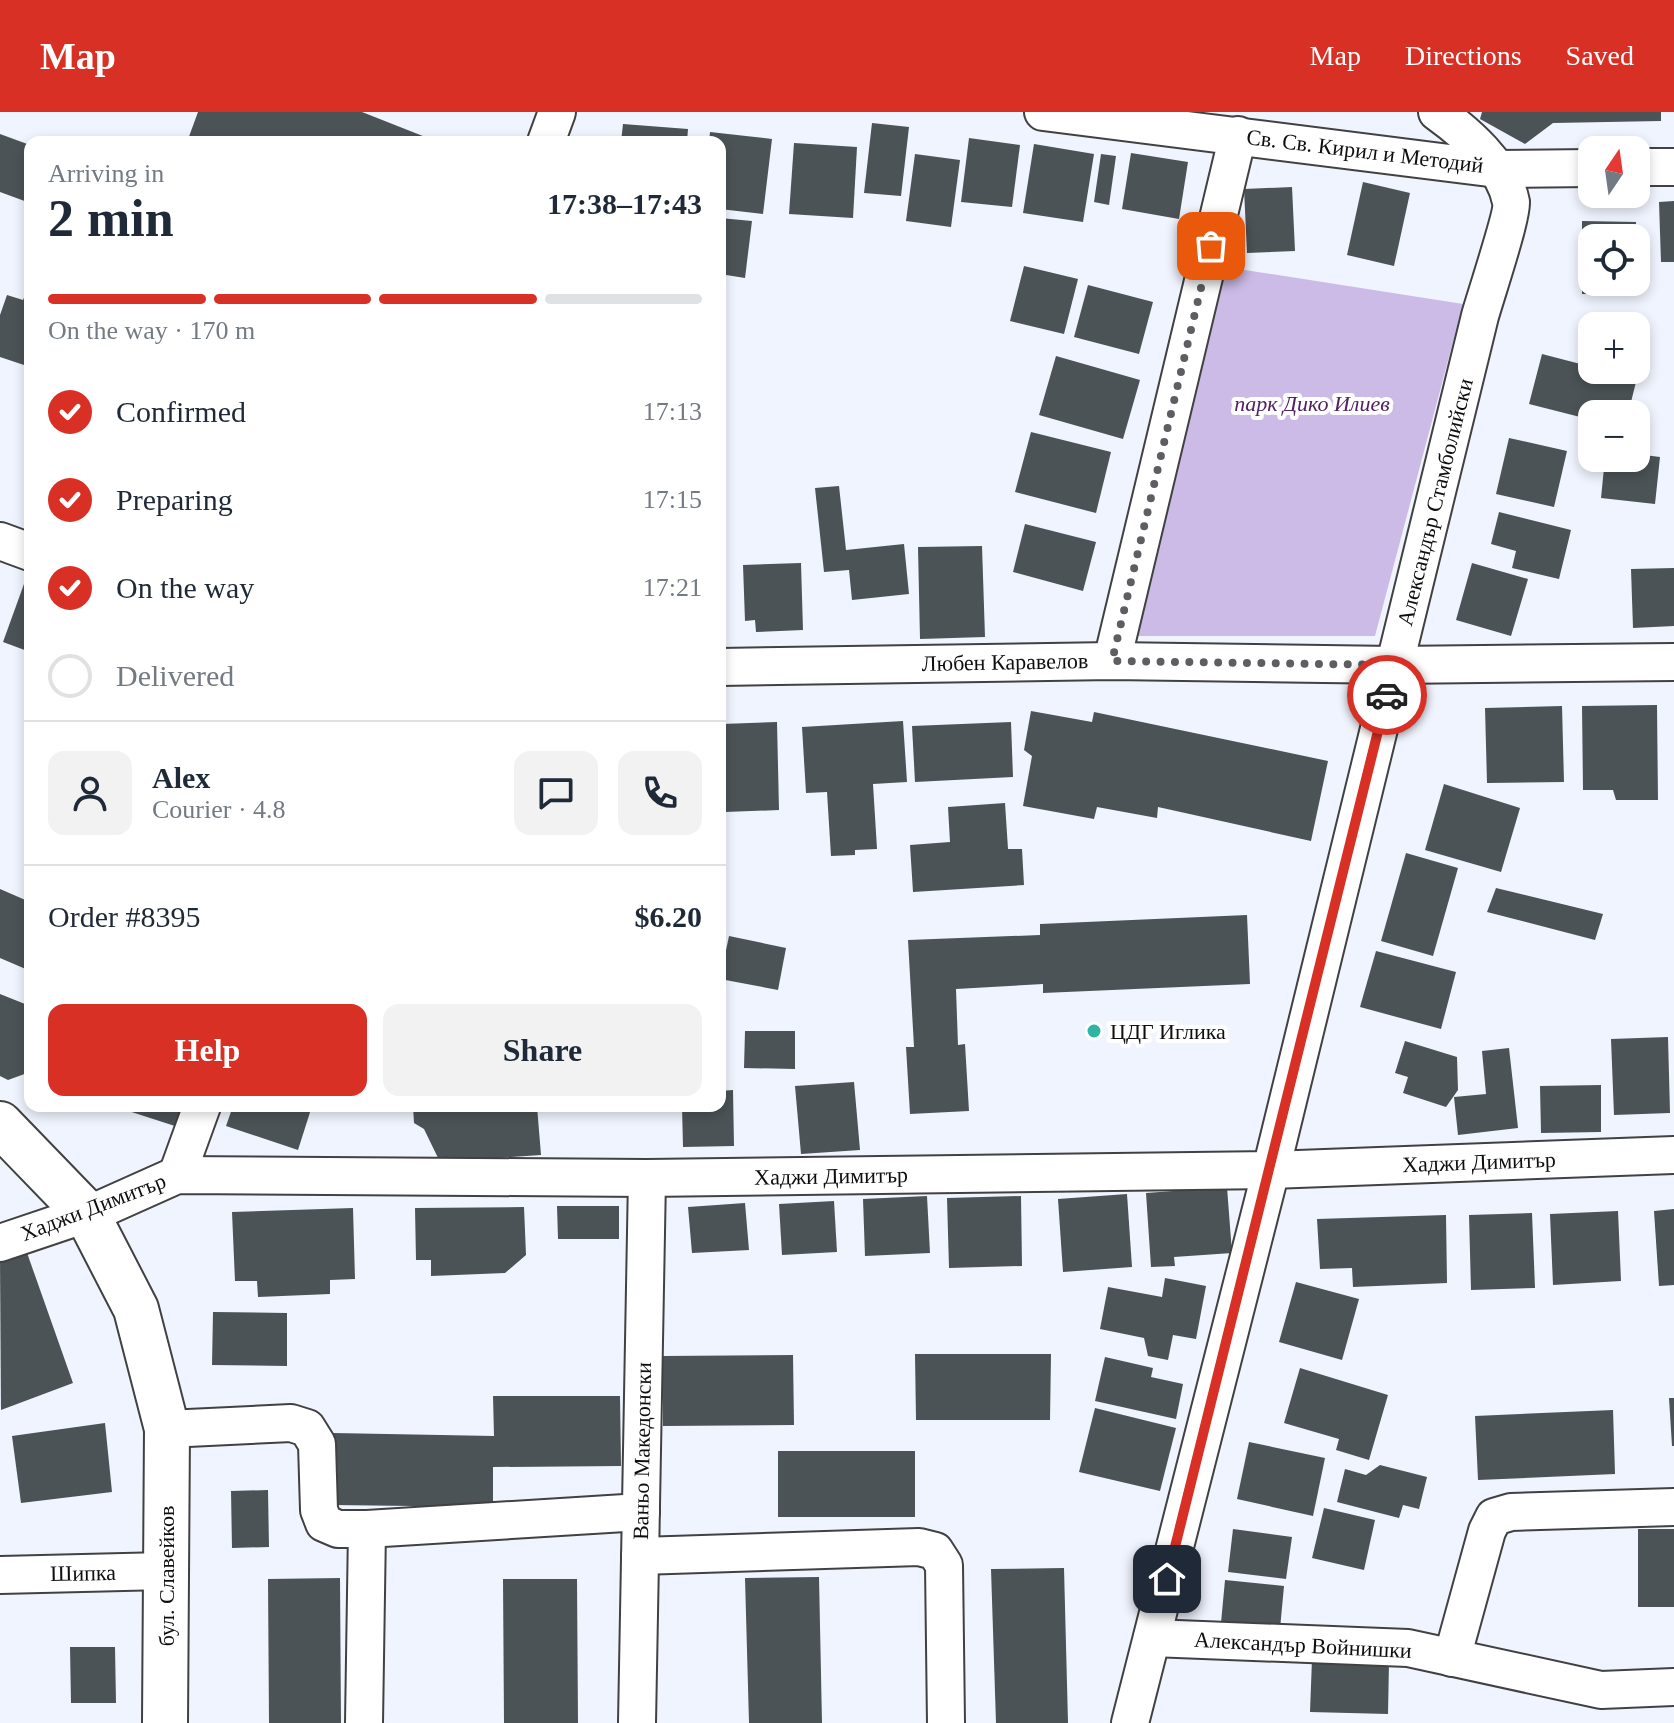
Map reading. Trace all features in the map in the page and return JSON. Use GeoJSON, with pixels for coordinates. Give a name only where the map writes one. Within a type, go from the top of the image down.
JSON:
{"type":"FeatureCollection","features":[{"type":"Feature","properties":{"kind":"street"},"geometry":{"type":"LineString","coordinates":[[548,136],[557,112]]}},
{"type":"Feature","properties":{"kind":"street","name":"Св. Св. Кирил и Методий"},"geometry":{"type":"LineString","coordinates":[[1043,112],[1497,169],[1578,168]]}},
{"type":"Feature","properties":{"kind":"street"},"geometry":{"type":"LineString","coordinates":[[1437,112],[1497,169]]}},
{"type":"Feature","properties":{"kind":"street"},"geometry":{"type":"LineString","coordinates":[[1112,661],[1238,135]]}},
{"type":"Feature","properties":{"kind":"street"},"geometry":{"type":"LineString","coordinates":[[1650,167],[1674,167]]}},
{"type":"Feature","properties":{"kind":"street","name":"Александър Стамболийски"},"geometry":{"type":"LineString","coordinates":[[1130,1723],[1271,1170],[1480,316],[1511,204],[1497,169]]}},
{"type":"Feature","properties":{"kind":"street"},"geometry":{"type":"LineString","coordinates":[[0,541],[24,550]]}},
{"type":"Feature","properties":{"kind":"street","name":"Любен Каравелов"},"geometry":{"type":"LineString","coordinates":[[726,667],[1112,661],[1395,665],[1674,662]]}},
{"type":"Feature","properties":{"kind":"street"},"geometry":{"type":"LineString","coordinates":[[177,1175],[200,1112]]}},
{"type":"Feature","properties":{"kind":"street","name":"бул. Славейков"},"geometry":{"type":"LineString","coordinates":[[6,1129],[87,1214],[136,1309],[167,1429],[165,1723]]}},
{"type":"Feature","properties":{"kind":"street","name":"Хаджи Димитър"},"geometry":{"type":"LineString","coordinates":[[0,1243],[87,1214],[177,1175],[647,1178],[1271,1170],[1674,1155]]}},
{"type":"Feature","properties":{"kind":"street","name":"Ваньо Македонски"},"geometry":{"type":"LineString","coordinates":[[637,1723],[647,1178]]}},
{"type":"Feature","properties":{"kind":"street"},"geometry":{"type":"LineString","coordinates":[[167,1429],[291,1423],[307,1428],[317,1444],[319,1510],[324,1523],[338,1529],[641,1512]]}},
{"type":"Feature","properties":{"kind":"street"},"geometry":{"type":"LineString","coordinates":[[1452,1658],[1487,1531],[1494,1517],[1511,1512],[1674,1507]]}},
{"type":"Feature","properties":{"kind":"street"},"geometry":{"type":"LineString","coordinates":[[364,1723],[367,1529]]}},
{"type":"Feature","properties":{"kind":"street"},"geometry":{"type":"LineString","coordinates":[[640,1556],[919,1547],[935,1551],[944,1565],[946,1723]]}},
{"type":"Feature","properties":{"kind":"street","name":"Шипка"},"geometry":{"type":"LineString","coordinates":[[0,1575],[165,1571]]}},
{"type":"Feature","properties":{"kind":"street","name":"Александър Войнишки"},"geometry":{"type":"LineString","coordinates":[[1152,1638],[1408,1648],[1601,1690],[1674,1687]]}},
{"type":"Feature","properties":{"kind":"green space","name":"парк Дико Илиев"},"geometry":{"type":"Polygon","coordinates":[[[1220,266],[1463,304],[1375,636],[1135,636],[1220,266]]]}},
{"type":"Feature","properties":{"kind":"building"},"geometry":{"type":"Polygon","coordinates":[[[198,112],[362,112],[423,136],[189,136],[198,112]]]}},
{"type":"Feature","properties":{"kind":"building"},"geometry":{"type":"Polygon","coordinates":[[[1482,112],[1661,112],[1661,121],[1553,123],[1525,144],[1480,119],[1482,112]]]}},
{"type":"Feature","properties":{"kind":"building"},"geometry":{"type":"Polygon","coordinates":[[[872,123],[909,127],[901,196],[864,193],[872,123]]]}},
{"type":"Feature","properties":{"kind":"building"},"geometry":{"type":"Polygon","coordinates":[[[623,124],[688,129],[687,136],[622,136],[623,124]]]}},
{"type":"Feature","properties":{"kind":"building"},"geometry":{"type":"Polygon","coordinates":[[[710,132],[772,139],[763,214],[726,210],[726,136],[710,136],[710,132]]]}},
{"type":"Feature","properties":{"kind":"building"},"geometry":{"type":"Polygon","coordinates":[[[0,134],[24,143],[24,201],[0,192],[0,134]]]}},
{"type":"Feature","properties":{"kind":"building"},"geometry":{"type":"Polygon","coordinates":[[[969,138],[1020,145],[1012,207],[961,202],[969,138]]]}},
{"type":"Feature","properties":{"kind":"building"},"geometry":{"type":"Polygon","coordinates":[[[794,143],[857,147],[853,218],[789,214],[794,143]]]}},
{"type":"Feature","properties":{"kind":"building"},"geometry":{"type":"Polygon","coordinates":[[[1034,144],[1094,154],[1083,222],[1023,213],[1034,144]]]}},
{"type":"Feature","properties":{"kind":"building"},"geometry":{"type":"Polygon","coordinates":[[[1131,153],[1188,162],[1179,219],[1122,209],[1131,153]]]}},
{"type":"Feature","properties":{"kind":"building"},"geometry":{"type":"Polygon","coordinates":[[[915,154],[960,160],[951,227],[906,221],[915,154]]]}},
{"type":"Feature","properties":{"kind":"building"},"geometry":{"type":"Polygon","coordinates":[[[1101,154],[1116,156],[1109,205],[1094,202],[1101,154]]]}},
{"type":"Feature","properties":{"kind":"building"},"geometry":{"type":"Polygon","coordinates":[[[1363,182],[1410,193],[1394,266],[1347,255],[1363,182]]]}},
{"type":"Feature","properties":{"kind":"building"},"geometry":{"type":"Polygon","coordinates":[[[1292,187],[1295,251],[1247,253],[1244,189],[1292,187]]]}},
{"type":"Feature","properties":{"kind":"building"},"geometry":{"type":"Polygon","coordinates":[[[1674,201],[1674,262],[1661,262],[1659,202],[1674,201]]]}},
{"type":"Feature","properties":{"kind":"building"},"geometry":{"type":"Polygon","coordinates":[[[726,219],[752,221],[745,278],[726,275],[726,219]]]}},
{"type":"Feature","properties":{"kind":"building"},"geometry":{"type":"Polygon","coordinates":[[[1582,221],[1636,222],[1636,224],[1582,224],[1582,221]]]}},
{"type":"Feature","properties":{"kind":"building"},"geometry":{"type":"Polygon","coordinates":[[[1024,266],[1078,279],[1064,334],[1010,321],[1024,266]]]}},
{"type":"Feature","properties":{"kind":"building"},"geometry":{"type":"Polygon","coordinates":[[[1088,285],[1153,302],[1139,354],[1074,337],[1088,285]]]}},
{"type":"Feature","properties":{"kind":"building"},"geometry":{"type":"Polygon","coordinates":[[[7,295],[23,300],[24,298],[24,365],[0,357],[0,315],[7,295]]]}},
{"type":"Feature","properties":{"kind":"building"},"geometry":{"type":"Polygon","coordinates":[[[1542,354],[1578,363],[1578,384],[1636,384],[1632,400],[1578,400],[1578,416],[1529,404],[1542,354]]]}},
{"type":"Feature","properties":{"kind":"building"},"geometry":{"type":"Polygon","coordinates":[[[1056,356],[1140,380],[1123,439],[1039,415],[1056,356]]]}},
{"type":"Feature","properties":{"kind":"building"},"geometry":{"type":"Polygon","coordinates":[[[1031,432],[1111,452],[1096,513],[1015,492],[1031,432]]]}},
{"type":"Feature","properties":{"kind":"building"},"geometry":{"type":"Polygon","coordinates":[[[1509,438],[1567,451],[1554,507],[1496,494],[1509,438]]]}},
{"type":"Feature","properties":{"kind":"building"},"geometry":{"type":"Polygon","coordinates":[[[1650,456],[1660,457],[1655,504],[1601,498],[1604,472],[1650,472],[1650,456]]]}},
{"type":"Feature","properties":{"kind":"building"},"geometry":{"type":"Polygon","coordinates":[[[839,486],[846,550],[904,544],[909,594],[852,600],[849,570],[824,572],[815,488],[839,486]]]}},
{"type":"Feature","properties":{"kind":"building"},"geometry":{"type":"Polygon","coordinates":[[[1499,512],[1571,530],[1559,579],[1512,568],[1516,551],[1491,544],[1499,512]]]}},
{"type":"Feature","properties":{"kind":"building"},"geometry":{"type":"Polygon","coordinates":[[[1025,524],[1096,542],[1083,591],[1013,572],[1025,524]]]}},
{"type":"Feature","properties":{"kind":"building"},"geometry":{"type":"Polygon","coordinates":[[[982,546],[985,637],[920,639],[918,547],[982,546]]]}},
{"type":"Feature","properties":{"kind":"building"},"geometry":{"type":"Polygon","coordinates":[[[801,563],[803,630],[756,632],[755,620],[745,621],[743,565],[801,563]]]}},
{"type":"Feature","properties":{"kind":"building"},"geometry":{"type":"Polygon","coordinates":[[[1472,563],[1528,579],[1511,636],[1456,620],[1472,563]]]}},
{"type":"Feature","properties":{"kind":"building"},"geometry":{"type":"Polygon","coordinates":[[[1674,568],[1674,626],[1633,628],[1631,569],[1674,568]]]}},
{"type":"Feature","properties":{"kind":"building"},"geometry":{"type":"Polygon","coordinates":[[[24,584],[24,650],[3,642],[24,584]]]}},
{"type":"Feature","properties":{"kind":"building"},"geometry":{"type":"Polygon","coordinates":[[[1657,705],[1658,800],[1616,800],[1613,790],[1583,790],[1582,706],[1657,705]]]}},
{"type":"Feature","properties":{"kind":"building"},"geometry":{"type":"Polygon","coordinates":[[[1562,706],[1564,782],[1487,783],[1485,708],[1562,706]]]}},
{"type":"Feature","properties":{"kind":"building"},"geometry":{"type":"Polygon","coordinates":[[[1031,711],[1092,722],[1094,712],[1328,761],[1311,841],[1158,807],[1157,818],[1097,807],[1094,819],[1023,806],[1032,756],[1024,750],[1031,711]]]}},
{"type":"Feature","properties":{"kind":"building"},"geometry":{"type":"Polygon","coordinates":[[[903,721],[907,782],[873,784],[877,849],[855,850],[855,855],[831,856],[827,792],[806,793],[802,727],[903,721]]]}},
{"type":"Feature","properties":{"kind":"building"},"geometry":{"type":"Polygon","coordinates":[[[777,722],[779,810],[726,812],[726,724],[777,722]]]}},
{"type":"Feature","properties":{"kind":"building"},"geometry":{"type":"Polygon","coordinates":[[[1011,722],[1013,777],[915,782],[912,726],[1011,722]]]}},
{"type":"Feature","properties":{"kind":"building"},"geometry":{"type":"Polygon","coordinates":[[[1444,784],[1520,808],[1501,872],[1425,850],[1444,784]]]}},
{"type":"Feature","properties":{"kind":"building"},"geometry":{"type":"Polygon","coordinates":[[[1005,803],[1008,849],[1022,849],[1024,885],[913,892],[910,845],[950,842],[948,807],[1005,803]]]}},
{"type":"Feature","properties":{"kind":"building"},"geometry":{"type":"Polygon","coordinates":[[[1406,853],[1458,868],[1433,956],[1381,941],[1406,853]]]}},
{"type":"Feature","properties":{"kind":"building"},"geometry":{"type":"Polygon","coordinates":[[[1496,888],[1603,914],[1595,940],[1487,912],[1496,888]]]}},
{"type":"Feature","properties":{"kind":"building"},"geometry":{"type":"Polygon","coordinates":[[[0,889],[24,899],[24,968],[0,958],[0,889]]]}},
{"type":"Feature","properties":{"kind":"building"},"geometry":{"type":"Polygon","coordinates":[[[1247,915],[1250,984],[1043,993],[1043,984],[956,989],[958,1045],[965,1044],[969,1111],[910,1114],[906,1047],[914,1047],[908,940],[1040,935],[1040,924],[1247,915]]]}},
{"type":"Feature","properties":{"kind":"building"},"geometry":{"type":"Polygon","coordinates":[[[729,936],[786,948],[778,990],[726,980],[729,936]]]}},
{"type":"Feature","properties":{"kind":"building"},"geometry":{"type":"Polygon","coordinates":[[[1376,951],[1456,972],[1441,1029],[1360,1007],[1376,951]]]}},
{"type":"Feature","properties":{"kind":"building"},"geometry":{"type":"Polygon","coordinates":[[[0,994],[24,1004],[24,1074],[8,1080],[0,1076],[0,994]]]}},
{"type":"Feature","properties":{"kind":"building"},"geometry":{"type":"Polygon","coordinates":[[[745,1031],[795,1031],[795,1069],[744,1068],[745,1031]]]}},
{"type":"Feature","properties":{"kind":"building"},"geometry":{"type":"Polygon","coordinates":[[[1668,1037],[1670,1113],[1614,1115],[1611,1039],[1668,1037]]]}},
{"type":"Feature","properties":{"kind":"building"},"geometry":{"type":"Polygon","coordinates":[[[1405,1041],[1457,1057],[1458,1090],[1446,1107],[1403,1093],[1408,1077],[1395,1073],[1405,1041]]]}},
{"type":"Feature","properties":{"kind":"building"},"geometry":{"type":"Polygon","coordinates":[[[1509,1048],[1518,1128],[1458,1135],[1454,1097],[1486,1094],[1482,1051],[1509,1048]]]}},
{"type":"Feature","properties":{"kind":"building"},"geometry":{"type":"Polygon","coordinates":[[[854,1082],[860,1150],[801,1154],[795,1086],[854,1082]]]}},
{"type":"Feature","properties":{"kind":"building"},"geometry":{"type":"Polygon","coordinates":[[[1601,1085],[1601,1132],[1541,1133],[1540,1086],[1601,1085]]]}},
{"type":"Feature","properties":{"kind":"building"},"geometry":{"type":"Polygon","coordinates":[[[733,1090],[734,1146],[683,1147],[682,1112],[726,1112],[726,1091],[733,1090]]]}},
{"type":"Feature","properties":{"kind":"building"},"geometry":{"type":"Polygon","coordinates":[[[132,1112],[183,1112],[178,1127],[132,1112]]]}},
{"type":"Feature","properties":{"kind":"building"},"geometry":{"type":"Polygon","coordinates":[[[231,1112],[310,1112],[298,1150],[226,1126],[231,1112]]]}},
{"type":"Feature","properties":{"kind":"building"},"geometry":{"type":"Polygon","coordinates":[[[413,1112],[537,1112],[541,1155],[440,1162],[424,1129],[414,1123],[413,1112]]]}},
{"type":"Feature","properties":{"kind":"building"},"geometry":{"type":"Polygon","coordinates":[[[1227,1187],[1232,1253],[1174,1257],[1175,1266],[1151,1267],[1146,1193],[1227,1187]]]}},
{"type":"Feature","properties":{"kind":"building"},"geometry":{"type":"Polygon","coordinates":[[[1127,1194],[1132,1267],[1063,1272],[1058,1199],[1127,1194]]]}},
{"type":"Feature","properties":{"kind":"building"},"geometry":{"type":"Polygon","coordinates":[[[927,1196],[930,1253],[865,1256],[863,1199],[927,1196]]]}},
{"type":"Feature","properties":{"kind":"building"},"geometry":{"type":"Polygon","coordinates":[[[1021,1196],[1022,1266],[949,1268],[947,1198],[1021,1196]]]}},
{"type":"Feature","properties":{"kind":"building"},"geometry":{"type":"Polygon","coordinates":[[[834,1201],[837,1252],[782,1255],[779,1204],[834,1201]]]}},
{"type":"Feature","properties":{"kind":"building"},"geometry":{"type":"Polygon","coordinates":[[[745,1203],[749,1250],[692,1253],[688,1207],[745,1203]]]}},
{"type":"Feature","properties":{"kind":"building"},"geometry":{"type":"Polygon","coordinates":[[[557,1206],[619,1206],[619,1239],[558,1239],[557,1206]]]}},
{"type":"Feature","properties":{"kind":"building"},"geometry":{"type":"Polygon","coordinates":[[[524,1207],[526,1255],[505,1273],[431,1276],[431,1260],[416,1260],[415,1208],[524,1207]]]}},
{"type":"Feature","properties":{"kind":"building"},"geometry":{"type":"Polygon","coordinates":[[[353,1208],[355,1279],[330,1280],[330,1294],[258,1297],[257,1281],[235,1281],[232,1212],[353,1208]]]}},
{"type":"Feature","properties":{"kind":"building"},"geometry":{"type":"Polygon","coordinates":[[[1674,1209],[1674,1285],[1659,1286],[1654,1211],[1674,1209]]]}},
{"type":"Feature","properties":{"kind":"building"},"geometry":{"type":"Polygon","coordinates":[[[1618,1211],[1621,1281],[1553,1285],[1550,1214],[1618,1211]]]}},
{"type":"Feature","properties":{"kind":"building"},"geometry":{"type":"Polygon","coordinates":[[[1532,1213],[1535,1288],[1471,1290],[1469,1215],[1532,1213]]]}},
{"type":"Feature","properties":{"kind":"building"},"geometry":{"type":"Polygon","coordinates":[[[1446,1215],[1447,1283],[1353,1287],[1352,1268],[1320,1269],[1317,1219],[1446,1215]]]}},
{"type":"Feature","properties":{"kind":"building"},"geometry":{"type":"Polygon","coordinates":[[[26,1250],[73,1383],[1,1410],[0,1259],[26,1250]]]}},
{"type":"Feature","properties":{"kind":"building"},"geometry":{"type":"Polygon","coordinates":[[[1165,1278],[1206,1286],[1196,1339],[1173,1335],[1168,1360],[1148,1356],[1144,1338],[1100,1329],[1108,1287],[1162,1297],[1165,1278]]]}},
{"type":"Feature","properties":{"kind":"building"},"geometry":{"type":"Polygon","coordinates":[[[1296,1282],[1359,1299],[1342,1360],[1279,1342],[1296,1282]]]}},
{"type":"Feature","properties":{"kind":"building"},"geometry":{"type":"Polygon","coordinates":[[[213,1312],[287,1313],[287,1366],[212,1365],[213,1312]]]}},
{"type":"Feature","properties":{"kind":"building"},"geometry":{"type":"Polygon","coordinates":[[[915,1354],[1051,1354],[1050,1420],[916,1420],[915,1354]]]}},
{"type":"Feature","properties":{"kind":"building"},"geometry":{"type":"Polygon","coordinates":[[[793,1355],[794,1425],[663,1426],[663,1356],[793,1355]]]}},
{"type":"Feature","properties":{"kind":"building"},"geometry":{"type":"Polygon","coordinates":[[[1105,1357],[1153,1368],[1151,1377],[1183,1384],[1176,1419],[1095,1401],[1105,1357]]]}},
{"type":"Feature","properties":{"kind":"building"},"geometry":{"type":"Polygon","coordinates":[[[1300,1368],[1388,1395],[1369,1460],[1336,1450],[1339,1439],[1284,1423],[1300,1368]]]}},
{"type":"Feature","properties":{"kind":"building"},"geometry":{"type":"Polygon","coordinates":[[[493,1396],[620,1396],[621,1466],[493,1467],[493,1507],[332,1505],[333,1433],[494,1436],[493,1396]]]}},
{"type":"Feature","properties":{"kind":"building"},"geometry":{"type":"Polygon","coordinates":[[[1669,1398],[1674,1398],[1674,1446],[1672,1446],[1669,1398]]]}},
{"type":"Feature","properties":{"kind":"building"},"geometry":{"type":"Polygon","coordinates":[[[1095,1408],[1176,1428],[1160,1491],[1079,1472],[1095,1408]]]}},
{"type":"Feature","properties":{"kind":"building"},"geometry":{"type":"Polygon","coordinates":[[[1613,1410],[1615,1474],[1478,1480],[1475,1416],[1613,1410]]]}},
{"type":"Feature","properties":{"kind":"building"},"geometry":{"type":"Polygon","coordinates":[[[105,1423],[112,1492],[21,1503],[12,1436],[105,1423]]]}},
{"type":"Feature","properties":{"kind":"building"},"geometry":{"type":"Polygon","coordinates":[[[1249,1442],[1325,1458],[1313,1516],[1237,1499],[1249,1442]]]}},
{"type":"Feature","properties":{"kind":"building"},"geometry":{"type":"Polygon","coordinates":[[[778,1451],[915,1451],[915,1517],[778,1517],[778,1451]]]}},
{"type":"Feature","properties":{"kind":"building"},"geometry":{"type":"Polygon","coordinates":[[[1380,1465],[1427,1477],[1419,1509],[1403,1505],[1399,1518],[1337,1502],[1345,1469],[1366,1475],[1380,1465]]]}},
{"type":"Feature","properties":{"kind":"building"},"geometry":{"type":"Polygon","coordinates":[[[268,1490],[269,1547],[232,1548],[231,1491],[268,1490]]]}},
{"type":"Feature","properties":{"kind":"building"},"geometry":{"type":"Polygon","coordinates":[[[1324,1508],[1375,1520],[1364,1570],[1312,1558],[1324,1508]]]}},
{"type":"Feature","properties":{"kind":"building"},"geometry":{"type":"Polygon","coordinates":[[[1233,1529],[1292,1537],[1286,1579],[1228,1572],[1233,1529]]]}},
{"type":"Feature","properties":{"kind":"building"},"geometry":{"type":"Polygon","coordinates":[[[1638,1529],[1674,1529],[1674,1607],[1638,1607],[1638,1529]]]}},
{"type":"Feature","properties":{"kind":"building"},"geometry":{"type":"Polygon","coordinates":[[[1064,1568],[1068,1723],[996,1723],[991,1569],[1064,1568]]]}},
{"type":"Feature","properties":{"kind":"building"},"geometry":{"type":"Polygon","coordinates":[[[819,1577],[822,1723],[749,1723],[745,1578],[819,1577]]]}},
{"type":"Feature","properties":{"kind":"building"},"geometry":{"type":"Polygon","coordinates":[[[340,1578],[341,1723],[269,1723],[268,1579],[340,1578]]]}},
{"type":"Feature","properties":{"kind":"building"},"geometry":{"type":"Polygon","coordinates":[[[503,1579],[577,1579],[578,1723],[504,1723],[503,1579]]]}},
{"type":"Feature","properties":{"kind":"building"},"geometry":{"type":"Polygon","coordinates":[[[1225,1580],[1284,1586],[1280,1629],[1221,1623],[1225,1580]]]}},
{"type":"Feature","properties":{"kind":"building"},"geometry":{"type":"Polygon","coordinates":[[[70,1647],[115,1647],[116,1703],[71,1703],[70,1647]]]}},
{"type":"Feature","properties":{"kind":"building"},"geometry":{"type":"Polygon","coordinates":[[[1312,1659],[1389,1662],[1388,1714],[1310,1712],[1312,1659]]]}},
{"type":"Feature","properties":{"kind":"way so far"},"geometry":{"type":"LineString","coordinates":[[1211,246],[1112,661],[1395,665],[1387,695]]}},
{"type":"Feature","properties":{"kind":"place","name":"ЦДГ Иглика"},"geometry":{"type":"Point","coordinates":[1094,1031]}},
{"type":"Feature","properties":{"kind":"route"},"geometry":{"type":"LineString","coordinates":[[1167,1579],[1387,695]]}}]}
